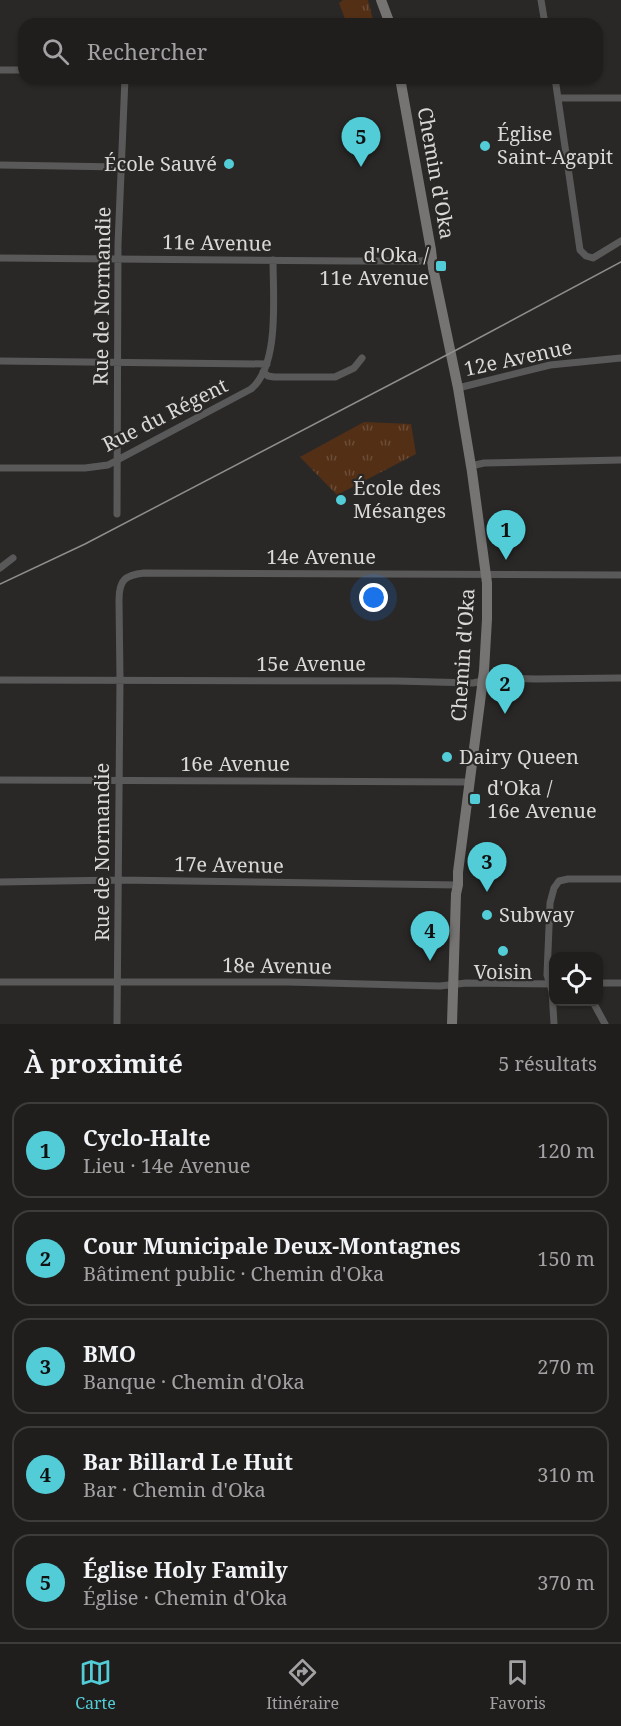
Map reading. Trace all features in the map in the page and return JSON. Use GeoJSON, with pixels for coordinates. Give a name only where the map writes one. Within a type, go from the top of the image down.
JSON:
{"type":"FeatureCollection","features":[{"type":"Feature","properties":{"kind":"main road"},"geometry":{"type":"LineString","coordinates":[[381,0],[388,18]]}},
{"type":"Feature","properties":{"kind":"main road","name":"Chemin d'Oka"},"geometry":{"type":"LineString","coordinates":[[401,84],[433,268],[458,388],[486,574],[487,620],[483,681],[456,894],[452,1024]]}},
{"type":"Feature","properties":{"kind":"street"},"geometry":{"type":"LineString","coordinates":[[541,0],[544,18]]}},
{"type":"Feature","properties":{"kind":"street"},"geometry":{"type":"LineString","coordinates":[[0,70],[18,70]]}},
{"type":"Feature","properties":{"kind":"street","name":"Rue de Normandie"},"geometry":{"type":"LineString","coordinates":[[117,514],[118,258],[125,84]]}},
{"type":"Feature","properties":{"kind":"street"},"geometry":{"type":"LineString","coordinates":[[556,84],[580,250],[586,256],[593,258],[621,242]]}},
{"type":"Feature","properties":{"kind":"street"},"geometry":{"type":"LineString","coordinates":[[559,98],[621,98]]}},
{"type":"Feature","properties":{"kind":"street"},"geometry":{"type":"LineString","coordinates":[[0,165],[121,167]]}},
{"type":"Feature","properties":{"kind":"street","name":"11e Avenue"},"geometry":{"type":"LineString","coordinates":[[0,258],[421,261],[433,259]]}},
{"type":"Feature","properties":{"kind":"street","name":"Rue du Régent"},"geometry":{"type":"LineString","coordinates":[[0,468],[85,468],[108,465],[237,397],[258,382],[267,364],[272,344],[273,260]]}},
{"type":"Feature","properties":{"kind":"street"},"geometry":{"type":"LineString","coordinates":[[263,372],[274,377],[335,377],[354,368],[362,358]]}},
{"type":"Feature","properties":{"kind":"street","name":"12e Avenue"},"geometry":{"type":"LineString","coordinates":[[458,388],[550,364],[621,358]]}},
{"type":"Feature","properties":{"kind":"street"},"geometry":{"type":"LineString","coordinates":[[0,361],[267,364]]}},
{"type":"Feature","properties":{"kind":"street"},"geometry":{"type":"LineString","coordinates":[[471,466],[484,463],[621,460]]}},
{"type":"Feature","properties":{"kind":"street"},"geometry":{"type":"LineString","coordinates":[[0,568],[13,558]]}},
{"type":"Feature","properties":{"kind":"street","name":"14e Avenue"},"geometry":{"type":"LineString","coordinates":[[120,680],[119,593],[122,582],[130,575],[144,573],[621,575]]}},
{"type":"Feature","properties":{"kind":"street","name":"15e Avenue"},"geometry":{"type":"LineString","coordinates":[[0,680],[473,683],[496,678],[621,678]]}},
{"type":"Feature","properties":{"kind":"street","name":"Rue de Normandie"},"geometry":{"type":"LineString","coordinates":[[117,1024],[120,680]]}},
{"type":"Feature","properties":{"kind":"street","name":"16e Avenue"},"geometry":{"type":"LineString","coordinates":[[0,780],[469,782]]}},
{"type":"Feature","properties":{"kind":"street"},"geometry":{"type":"LineString","coordinates":[[549,979],[547,975],[550,903],[557,883],[568,879],[621,879]]}},
{"type":"Feature","properties":{"kind":"street","name":"17e Avenue"},"geometry":{"type":"LineString","coordinates":[[0,882],[118,880],[458,885]]}},
{"type":"Feature","properties":{"kind":"street","name":"18e Avenue"},"geometry":{"type":"LineString","coordinates":[[0,982],[288,982],[421,986],[549,984]]}},
{"type":"Feature","properties":{"kind":"street"},"geometry":{"type":"LineString","coordinates":[[603,983],[621,983]]}},
{"type":"Feature","properties":{"kind":"street"},"geometry":{"type":"LineString","coordinates":[[553,1006],[554,1024]]}},
{"type":"Feature","properties":{"kind":"street"},"geometry":{"type":"LineString","coordinates":[[595,1006],[605,1024]]}},
{"type":"Feature","properties":{"kind":"green space"},"geometry":{"type":"Polygon","coordinates":[[[343,0],[368,0],[372,18],[345,18],[339,3],[343,0]]]}},
{"type":"Feature","properties":{"kind":"green space"},"geometry":{"type":"Polygon","coordinates":[[[364,422],[411,424],[416,454],[337,495],[300,457],[364,422]]]}},
{"type":"Feature","properties":{"kind":"tram line"},"geometry":{"type":"LineString","coordinates":[[0,584],[85,544],[621,262]]}},
{"type":"Feature","properties":{"kind":"place","name":"Église Saint-Agapit"},"geometry":{"type":"Point","coordinates":[485,146]}},
{"type":"Feature","properties":{"kind":"place","name":"École Sauvé"},"geometry":{"type":"Point","coordinates":[229,164]}},
{"type":"Feature","properties":{"kind":"place","name":"Église Holy Family"},"geometry":{"type":"Point","coordinates":[361,167]}},
{"type":"Feature","properties":{"kind":"place","name":"d'Oka / 11e Avenue"},"geometry":{"type":"Point","coordinates":[441,266]}},
{"type":"Feature","properties":{"kind":"place","name":"École des Mésanges"},"geometry":{"type":"Point","coordinates":[341,500]}},
{"type":"Feature","properties":{"kind":"place","name":"Cyclo-Halte"},"geometry":{"type":"Point","coordinates":[506,560]}},
{"type":"Feature","properties":{"kind":"place","name":"Cour Municipale Deux-Montagnes"},"geometry":{"type":"Point","coordinates":[505,714]}},
{"type":"Feature","properties":{"kind":"place","name":"Dairy Queen"},"geometry":{"type":"Point","coordinates":[447,757]}},
{"type":"Feature","properties":{"kind":"place","name":"d'Oka / 16e Avenue"},"geometry":{"type":"Point","coordinates":[475,799]}},
{"type":"Feature","properties":{"kind":"place","name":"BMO"},"geometry":{"type":"Point","coordinates":[487,892]}},
{"type":"Feature","properties":{"kind":"place","name":"Subway"},"geometry":{"type":"Point","coordinates":[487,915]}},
{"type":"Feature","properties":{"kind":"place","name":"Voisin"},"geometry":{"type":"Point","coordinates":[503,951]}},
{"type":"Feature","properties":{"kind":"place","name":"Bar Billard Le Huit"},"geometry":{"type":"Point","coordinates":[430,961]}}]}
